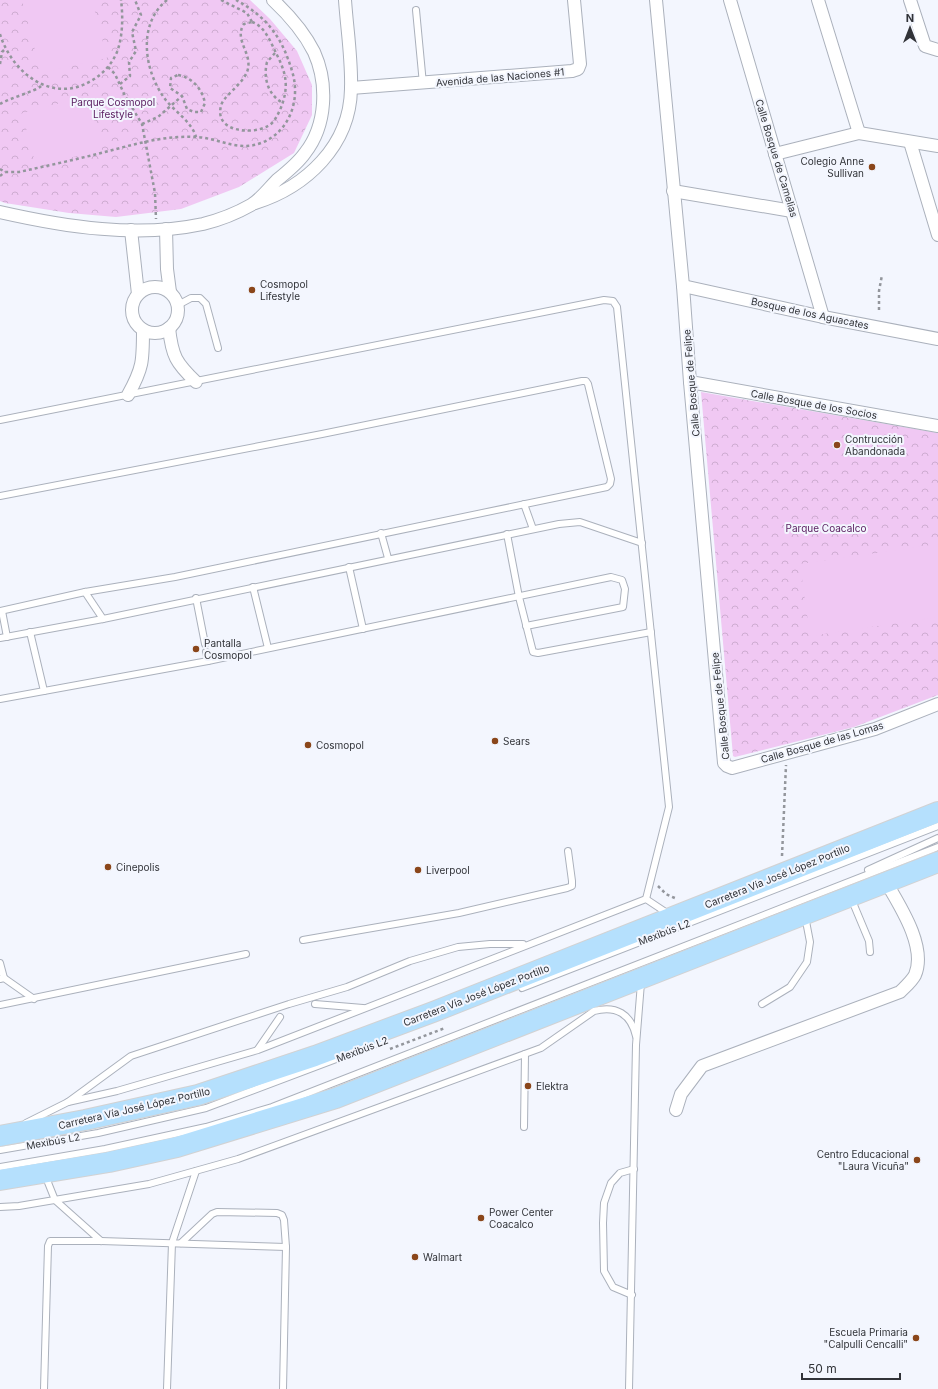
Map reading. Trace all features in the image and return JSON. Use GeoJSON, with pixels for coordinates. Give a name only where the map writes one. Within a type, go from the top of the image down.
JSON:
{"type":"FeatureCollection","features":[{"type":"Feature","properties":{"kind":"main road","name":"Carretera Vía José López Portillo"},"geometry":{"type":"LineString","coordinates":[[0,1135],[85,1120],[198,1095],[315,1056],[418,1018],[675,918],[938,812]]}},
{"type":"Feature","properties":{"kind":"main road"},"geometry":{"type":"LineString","coordinates":[[0,1180],[45,1173],[178,1147],[336,1098],[938,862]]}},
{"type":"Feature","properties":{"kind":"street"},"geometry":{"type":"LineString","coordinates":[[252,204],[306,153],[319,124],[322,111],[323,93],[321,72],[314,52],[300,30],[273,0]]}},
{"type":"Feature","properties":{"kind":"street"},"geometry":{"type":"LineString","coordinates":[[0,212],[34,220],[80,227],[131,230],[161,229],[205,223],[286,191],[300,182],[320,163],[332,148],[346,117],[351,88],[344,0]]}},
{"type":"Feature","properties":{"kind":"street","name":"Avenida de las Naciones #1"},"geometry":{"type":"LineString","coordinates":[[351,88],[424,84],[572,71],[578,69],[580,64],[574,0]]}},
{"type":"Feature","properties":{"kind":"street","name":"Calle Bosque de Felipe"},"geometry":{"type":"LineString","coordinates":[[656,0],[683,286],[690,382],[724,755],[727,766]]}},
{"type":"Feature","properties":{"kind":"street","name":"Calle Bosque de Camelias"},"geometry":{"type":"LineString","coordinates":[[730,0],[823,317]]}},
{"type":"Feature","properties":{"kind":"street"},"geometry":{"type":"LineString","coordinates":[[818,0],[860,133]]}},
{"type":"Feature","properties":{"kind":"street"},"geometry":{"type":"LineString","coordinates":[[910,0],[925,46],[938,50]]}},
{"type":"Feature","properties":{"kind":"street"},"geometry":{"type":"LineString","coordinates":[[775,154],[860,133],[938,146]]}},
{"type":"Feature","properties":{"kind":"street"},"geometry":{"type":"LineString","coordinates":[[910,142],[938,235]]}},
{"type":"Feature","properties":{"kind":"street"},"geometry":{"type":"LineString","coordinates":[[673,191],[792,211]]}},
{"type":"Feature","properties":{"kind":"street"},"geometry":{"type":"LineString","coordinates":[[161,229],[170,292],[178,305],[176,320],[169,328],[158,333],[143,330],[137,326],[131,311],[132,304],[138,294],[148,287],[156,286],[170,292]]}},
{"type":"Feature","properties":{"kind":"street"},"geometry":{"type":"LineString","coordinates":[[131,230],[138,294]]}},
{"type":"Feature","properties":{"kind":"street","name":"Bosque de los Aguacates"},"geometry":{"type":"LineString","coordinates":[[683,286],[823,317],[938,339]]}},
{"type":"Feature","properties":{"kind":"street"},"geometry":{"type":"LineString","coordinates":[[169,328],[171,349],[175,360],[196,382]]}},
{"type":"Feature","properties":{"kind":"street"},"geometry":{"type":"LineString","coordinates":[[128,395],[139,375],[142,365],[143,330]]}},
{"type":"Feature","properties":{"kind":"street","name":"Calle Bosque de los Socios"},"geometry":{"type":"LineString","coordinates":[[690,382],[938,426]]}},
{"type":"Feature","properties":{"kind":"street","name":"Calle Bosque de las Lomas"},"geometry":{"type":"LineString","coordinates":[[727,766],[732,768],[875,729],[938,704]]}},
{"type":"Feature","properties":{"kind":"street"},"geometry":{"type":"LineString","coordinates":[[676,1110],[681,1094],[702,1066],[719,1058],[806,1028],[900,992],[915,976],[918,957],[908,921],[886,882]]}},
{"type":"Feature","properties":{"kind":"lane"},"geometry":{"type":"LineString","coordinates":[[416,10],[424,84]]}},
{"type":"Feature","properties":{"kind":"lane"},"geometry":{"type":"LineString","coordinates":[[178,305],[191,298],[200,298],[206,304],[218,348]]}},
{"type":"Feature","properties":{"kind":"lane"},"geometry":{"type":"LineString","coordinates":[[0,420],[596,302],[613,301],[617,307],[669,807],[646,899]]}},
{"type":"Feature","properties":{"kind":"lane"},"geometry":{"type":"LineString","coordinates":[[0,496],[369,425],[560,384],[586,381],[607,465],[610,484],[607,487],[175,577],[85,592],[1,611],[3,637],[103,619],[253,586],[559,524],[580,522],[642,543]]}},
{"type":"Feature","properties":{"kind":"lane"},"geometry":{"type":"LineString","coordinates":[[524,504],[533,529]]}},
{"type":"Feature","properties":{"kind":"lane"},"geometry":{"type":"LineString","coordinates":[[381,533],[388,558]]}},
{"type":"Feature","properties":{"kind":"lane"},"geometry":{"type":"LineString","coordinates":[[507,534],[519,597],[533,652],[538,653],[651,632]]}},
{"type":"Feature","properties":{"kind":"lane"},"geometry":{"type":"LineString","coordinates":[[349,567],[363,629]]}},
{"type":"Feature","properties":{"kind":"lane"},"geometry":{"type":"LineString","coordinates":[[0,699],[208,660],[611,577],[622,580],[625,589],[623,607],[526,626]]}},
{"type":"Feature","properties":{"kind":"lane"},"geometry":{"type":"LineString","coordinates":[[253,586],[268,648]]}},
{"type":"Feature","properties":{"kind":"lane"},"geometry":{"type":"LineString","coordinates":[[85,592],[103,619]]}},
{"type":"Feature","properties":{"kind":"lane"},"geometry":{"type":"LineString","coordinates":[[196,598],[205,644]]}},
{"type":"Feature","properties":{"kind":"lane"},"geometry":{"type":"LineString","coordinates":[[30,632],[44,691]]}},
{"type":"Feature","properties":{"kind":"lane"},"geometry":{"type":"LineString","coordinates":[[206,652],[208,660]]}},
{"type":"Feature","properties":{"kind":"lane","name":"Mexibús L2"},"geometry":{"type":"LineString","coordinates":[[513,991],[938,826]]}},
{"type":"Feature","properties":{"kind":"lane"},"geometry":{"type":"LineString","coordinates":[[830,888],[938,838]]}},
{"type":"Feature","properties":{"kind":"lane","name":"Mexibús L2"},"geometry":{"type":"LineString","coordinates":[[0,1167],[105,1149],[206,1127],[272,1107],[938,847]]}},
{"type":"Feature","properties":{"kind":"lane"},"geometry":{"type":"LineString","coordinates":[[303,940],[459,913],[567,888],[572,886],[568,851]]}},
{"type":"Feature","properties":{"kind":"lane"},"geometry":{"type":"LineString","coordinates":[[850,897],[867,935],[870,952]]}},
{"type":"Feature","properties":{"kind":"lane"},"geometry":{"type":"LineString","coordinates":[[646,899],[675,918]]}},
{"type":"Feature","properties":{"kind":"lane"},"geometry":{"type":"LineString","coordinates":[[68,1102],[117,1091],[258,1050],[526,944],[646,899]]}},
{"type":"Feature","properties":{"kind":"lane"},"geometry":{"type":"LineString","coordinates":[[762,1004],[790,987],[807,962],[810,942],[804,915]]}},
{"type":"Feature","properties":{"kind":"lane"},"geometry":{"type":"LineString","coordinates":[[0,1135],[68,1102],[131,1056],[289,1004],[347,987],[410,961],[458,948],[490,944],[526,944]]}},
{"type":"Feature","properties":{"kind":"lane"},"geometry":{"type":"LineString","coordinates":[[0,1005],[246,954]]}},
{"type":"Feature","properties":{"kind":"lane"},"geometry":{"type":"LineString","coordinates":[[0,963],[2,978],[34,998]]}},
{"type":"Feature","properties":{"kind":"lane"},"geometry":{"type":"LineString","coordinates":[[629,1389],[636,1036],[641,979]]}},
{"type":"Feature","properties":{"kind":"lane"},"geometry":{"type":"LineString","coordinates":[[587,1016],[596,997]]}},
{"type":"Feature","properties":{"kind":"lane"},"geometry":{"type":"LineString","coordinates":[[315,1004],[365,1008]]}},
{"type":"Feature","properties":{"kind":"lane"},"geometry":{"type":"LineString","coordinates":[[0,1207],[55,1200],[149,1184],[238,1159],[541,1048],[594,1011],[603,1008],[622,1012],[629,1018],[634,1026],[636,1036]]}},
{"type":"Feature","properties":{"kind":"lane"},"geometry":{"type":"LineString","coordinates":[[258,1050],[280,1017]]}},
{"type":"Feature","properties":{"kind":"lane","name":"Mexibús L2"},"geometry":{"type":"LineString","coordinates":[[0,1150],[98,1133],[206,1108],[394,1037]]}},
{"type":"Feature","properties":{"kind":"lane"},"geometry":{"type":"LineString","coordinates":[[524,1127],[526,1054]]}},
{"type":"Feature","properties":{"kind":"lane"},"geometry":{"type":"LineString","coordinates":[[632,1295],[613,1286],[604,1271],[603,1223],[604,1202],[611,1183],[620,1173],[634,1169]]}},
{"type":"Feature","properties":{"kind":"lane"},"geometry":{"type":"LineString","coordinates":[[167,1389],[172,1243],[196,1171]]}},
{"type":"Feature","properties":{"kind":"lane"},"geometry":{"type":"LineString","coordinates":[[45,1173],[55,1200],[101,1241]]}},
{"type":"Feature","properties":{"kind":"lane"},"geometry":{"type":"LineString","coordinates":[[181,1243],[212,1214],[225,1211],[277,1213],[282,1215],[284,1220],[286,1247],[283,1389]]}},
{"type":"Feature","properties":{"kind":"lane"},"geometry":{"type":"LineString","coordinates":[[44,1389],[48,1246],[50,1241],[181,1243],[286,1247]]}},
{"type":"Feature","properties":{"kind":"path"},"geometry":{"type":"LineString","coordinates":[[0,34],[6,48],[20,70],[41,86],[51,88],[80,87],[100,75],[108,67],[117,52],[121,36],[121,0]]}},
{"type":"Feature","properties":{"kind":"path"},"geometry":{"type":"LineString","coordinates":[[120,84],[130,76],[129,62],[136,51],[132,32],[141,15],[135,0]]}},
{"type":"Feature","properties":{"kind":"path"},"geometry":{"type":"LineString","coordinates":[[167,0],[148,28],[147,44],[151,72],[158,88],[170,106],[191,127],[196,136]]}},
{"type":"Feature","properties":{"kind":"path"},"geometry":{"type":"LineString","coordinates":[[221,0],[247,14],[252,22],[260,26],[284,71],[287,91],[283,103],[272,123],[267,127],[250,131],[229,126],[222,118],[221,105],[242,82],[247,71],[248,55],[240,36],[240,31],[244,24],[252,22]]}},
{"type":"Feature","properties":{"kind":"path"},"geometry":{"type":"LineString","coordinates":[[0,169],[5,172],[19,172],[167,138],[196,136],[242,147],[261,143],[277,134],[288,121],[293,110],[296,82],[289,59],[271,26],[251,8],[236,0]]}},
{"type":"Feature","properties":{"kind":"path"},"geometry":{"type":"LineString","coordinates":[[0,64],[2,52],[6,48]]}},
{"type":"Feature","properties":{"kind":"path"},"geometry":{"type":"LineString","coordinates":[[275,52],[267,62],[266,67],[268,84],[271,94],[283,103]]}},
{"type":"Feature","properties":{"kind":"path"},"geometry":{"type":"LineString","coordinates":[[108,67],[115,74],[142,124],[147,142],[161,229]]}},
{"type":"Feature","properties":{"kind":"path"},"geometry":{"type":"LineString","coordinates":[[174,76],[184,76],[200,88],[205,103],[203,110],[198,113],[191,112],[187,109],[182,96],[170,88],[170,81],[174,76]]}},
{"type":"Feature","properties":{"kind":"path"},"geometry":{"type":"LineString","coordinates":[[0,104],[22,93],[37,89],[41,86]]}},
{"type":"Feature","properties":{"kind":"path"},"geometry":{"type":"LineString","coordinates":[[142,124],[158,117],[182,96]]}},
{"type":"Feature","properties":{"kind":"path"},"geometry":{"type":"LineString","coordinates":[[0,176],[5,172]]}},
{"type":"Feature","properties":{"kind":"path"},"geometry":{"type":"LineString","coordinates":[[879,310],[879,291],[882,276]]}},
{"type":"Feature","properties":{"kind":"path"},"geometry":{"type":"LineString","coordinates":[[782,861],[786,753]]}},
{"type":"Feature","properties":{"kind":"path"},"geometry":{"type":"LineString","coordinates":[[389,1050],[445,1028]]}},
{"type":"Feature","properties":{"kind":"green space","name":"Parque Cosmopol Lifestyle"},"geometry":{"type":"Polygon","coordinates":[[[0,0],[250,0],[270,19],[297,51],[312,85],[312,115],[294,153],[239,187],[181,209],[116,217],[69,213],[5,203],[0,201],[0,0]]]}},
{"type":"Feature","properties":{"kind":"green space"},"geometry":{"type":"Polygon","coordinates":[[[22,0],[92,0],[107,58],[41,73],[22,0]]]}},
{"type":"Feature","properties":{"kind":"green space"},"geometry":{"type":"Polygon","coordinates":[[[88,96],[102,150],[36,166],[22,113],[88,96]]]}},
{"type":"Feature","properties":{"kind":"green space","name":"Parque Coacalco"},"geometry":{"type":"Polygon","coordinates":[[[701,392],[938,433],[938,695],[854,727],[735,757],[733,756],[701,392]]]}},
{"type":"Feature","properties":{"kind":"green space"},"geometry":{"type":"Polygon","coordinates":[[[938,544],[938,617],[810,636],[800,564],[938,544]]]}},
{"type":"Feature","properties":{"kind":"place","name":"Colegio Anne Sullivan"},"geometry":{"type":"Point","coordinates":[872,167]}},
{"type":"Feature","properties":{"kind":"place","name":"Cosmopol Lifestyle"},"geometry":{"type":"Point","coordinates":[252,290]}},
{"type":"Feature","properties":{"kind":"place","name":"Contrucción Abandonada"},"geometry":{"type":"Point","coordinates":[837,445]}},
{"type":"Feature","properties":{"kind":"place","name":"Pantalla Cosmopol"},"geometry":{"type":"Point","coordinates":[196,649]}},
{"type":"Feature","properties":{"kind":"place","name":"Sears"},"geometry":{"type":"Point","coordinates":[495,741]}},
{"type":"Feature","properties":{"kind":"place","name":"Cosmopol"},"geometry":{"type":"Point","coordinates":[308,745]}},
{"type":"Feature","properties":{"kind":"place","name":"Cinepolis"},"geometry":{"type":"Point","coordinates":[108,867]}},
{"type":"Feature","properties":{"kind":"place","name":"Liverpool"},"geometry":{"type":"Point","coordinates":[418,870]}},
{"type":"Feature","properties":{"kind":"place","name":"Elektra"},"geometry":{"type":"Point","coordinates":[528,1086]}},
{"type":"Feature","properties":{"kind":"place","name":"Centro Educacional \"Laura Vicuña\""},"geometry":{"type":"Point","coordinates":[917,1160]}},
{"type":"Feature","properties":{"kind":"place","name":"Power Center Coacalco"},"geometry":{"type":"Point","coordinates":[481,1218]}},
{"type":"Feature","properties":{"kind":"place","name":"Walmart"},"geometry":{"type":"Point","coordinates":[415,1257]}},
{"type":"Feature","properties":{"kind":"place","name":"Escuela Primaria \"Calpulli Cencalli\""},"geometry":{"type":"Point","coordinates":[916,1338]}}]}
